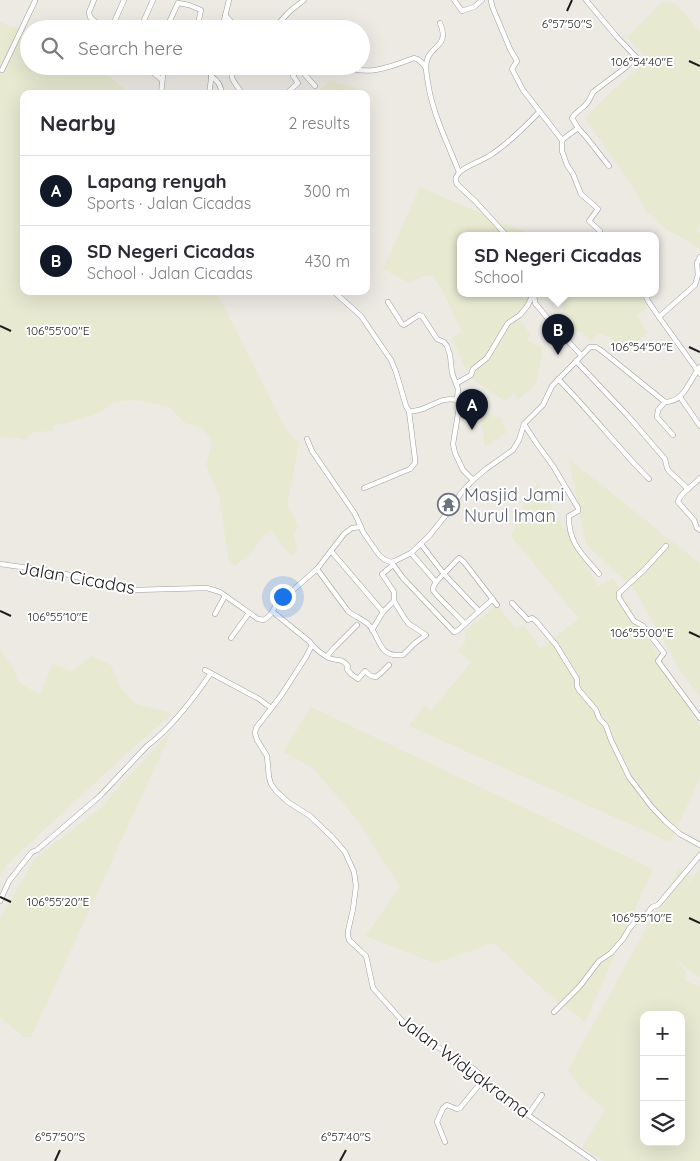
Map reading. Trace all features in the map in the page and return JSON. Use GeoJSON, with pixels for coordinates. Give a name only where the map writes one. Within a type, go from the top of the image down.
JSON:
{"type":"FeatureCollection","features":[{"type":"Feature","properties":{"kind":"street"},"geometry":{"type":"LineString","coordinates":[[25,20],[34,0]]}},
{"type":"Feature","properties":{"kind":"street"},"geometry":{"type":"LineString","coordinates":[[93,20],[89,12],[94,0]]}},
{"type":"Feature","properties":{"kind":"street"},"geometry":{"type":"LineString","coordinates":[[115,20],[124,0]]}},
{"type":"Feature","properties":{"kind":"street"},"geometry":{"type":"LineString","coordinates":[[144,20],[153,0]]}},
{"type":"Feature","properties":{"kind":"street"},"geometry":{"type":"LineString","coordinates":[[224,20],[229,0]]}},
{"type":"Feature","properties":{"kind":"street"},"geometry":{"type":"LineString","coordinates":[[282,20],[304,0]]}},
{"type":"Feature","properties":{"kind":"street"},"geometry":{"type":"LineString","coordinates":[[454,0],[462,11],[474,7],[482,0]]}},
{"type":"Feature","properties":{"kind":"street"},"geometry":{"type":"LineString","coordinates":[[491,0],[510,49],[517,61],[512,69],[523,90],[562,140],[562,151],[581,194],[598,209],[589,221],[599,232]]}},
{"type":"Feature","properties":{"kind":"street"},"geometry":{"type":"LineString","coordinates":[[586,0],[636,57],[625,68],[593,92],[589,102],[574,114],[572,118],[609,166]]}},
{"type":"Feature","properties":{"kind":"street"},"geometry":{"type":"LineString","coordinates":[[170,20],[178,3],[201,10],[199,20]]}},
{"type":"Feature","properties":{"kind":"street"},"geometry":{"type":"LineString","coordinates":[[225,15],[230,20]]}},
{"type":"Feature","properties":{"kind":"street"},"geometry":{"type":"LineString","coordinates":[[440,23],[444,32],[443,40],[427,59],[426,68],[440,129],[459,172]]}},
{"type":"Feature","properties":{"kind":"street"},"geometry":{"type":"LineString","coordinates":[[2,70],[20,31]]}},
{"type":"Feature","properties":{"kind":"street"},"geometry":{"type":"LineString","coordinates":[[370,70],[381,70],[414,58],[418,59],[426,68]]}},
{"type":"Feature","properties":{"kind":"street"},"geometry":{"type":"LineString","coordinates":[[156,75],[162,80]]}},
{"type":"Feature","properties":{"kind":"street"},"geometry":{"type":"LineString","coordinates":[[161,90],[163,75]]}},
{"type":"Feature","properties":{"kind":"street"},"geometry":{"type":"LineString","coordinates":[[231,75],[241,90]]}},
{"type":"Feature","properties":{"kind":"street"},"geometry":{"type":"LineString","coordinates":[[290,90],[298,83],[294,75]]}},
{"type":"Feature","properties":{"kind":"street"},"geometry":{"type":"LineString","coordinates":[[305,75],[315,86]]}},
{"type":"Feature","properties":{"kind":"street"},"geometry":{"type":"LineString","coordinates":[[209,90],[211,76]]}},
{"type":"Feature","properties":{"kind":"street"},"geometry":{"type":"LineString","coordinates":[[211,76],[219,84],[222,90]]}},
{"type":"Feature","properties":{"kind":"street"},"geometry":{"type":"LineString","coordinates":[[503,232],[455,182],[456,177],[459,172],[508,143],[539,112]]}},
{"type":"Feature","properties":{"kind":"street"},"geometry":{"type":"LineString","coordinates":[[562,140],[578,128]]}},
{"type":"Feature","properties":{"kind":"street"},"geometry":{"type":"LineString","coordinates":[[659,317],[695,285],[700,257]]}},
{"type":"Feature","properties":{"kind":"street"},"geometry":{"type":"LineString","coordinates":[[337,295],[361,316],[391,360],[409,411],[415,459],[413,466],[410,469],[364,488]]}},
{"type":"Feature","properties":{"kind":"street"},"geometry":{"type":"LineString","coordinates":[[457,383],[471,375],[473,369],[487,358],[508,323],[520,315],[532,297]]}},
{"type":"Feature","properties":{"kind":"street"},"geometry":{"type":"LineString","coordinates":[[534,297],[535,303],[581,355]]}},
{"type":"Feature","properties":{"kind":"street"},"geometry":{"type":"LineString","coordinates":[[317,569],[348,611],[368,624],[384,651],[403,655],[426,634],[409,624],[394,601],[394,592],[382,574],[392,564],[411,553],[421,544],[473,480],[513,450],[519,440],[524,424],[543,405],[552,386],[581,355],[590,347],[596,347],[664,402],[670,402],[680,397],[699,371],[646,297]]}},
{"type":"Feature","properties":{"kind":"street"},"geometry":{"type":"LineString","coordinates":[[388,302],[404,325],[419,315],[423,317],[436,339],[444,342],[447,346],[452,373],[458,389],[457,400],[459,408],[453,444],[458,462],[473,480]]}},
{"type":"Feature","properties":{"kind":"street"},"geometry":{"type":"LineString","coordinates":[[576,361],[628,416],[665,459],[669,472],[688,489]]}},
{"type":"Feature","properties":{"kind":"street"},"geometry":{"type":"LineString","coordinates":[[558,379],[649,479]]}},
{"type":"Feature","properties":{"kind":"street"},"geometry":{"type":"LineString","coordinates":[[680,397],[700,426]]}},
{"type":"Feature","properties":{"kind":"street"},"geometry":{"type":"LineString","coordinates":[[409,411],[412,412],[450,399],[457,400]]}},
{"type":"Feature","properties":{"kind":"street"},"geometry":{"type":"LineString","coordinates":[[664,402],[658,410],[657,417],[674,435]]}},
{"type":"Feature","properties":{"kind":"street"},"geometry":{"type":"LineString","coordinates":[[524,424],[553,466],[578,508],[578,511],[569,516],[569,527],[572,537],[576,547],[599,574]]}},
{"type":"Feature","properties":{"kind":"street"},"geometry":{"type":"LineString","coordinates":[[307,439],[312,451],[355,514],[363,532],[379,555],[392,564],[452,630],[455,632],[493,599]]}},
{"type":"Feature","properties":{"kind":"street"},"geometry":{"type":"LineString","coordinates":[[700,478],[679,498],[678,502],[700,530]]}},
{"type":"Feature","properties":{"kind":"street"},"geometry":{"type":"LineString","coordinates":[[231,638],[249,613],[261,620],[267,618],[273,612],[276,605],[317,569],[344,534],[352,528],[361,527]]}},
{"type":"Feature","properties":{"kind":"street"},"geometry":{"type":"LineString","coordinates":[[421,544],[444,574],[479,611]]}},
{"type":"Feature","properties":{"kind":"street"},"geometry":{"type":"LineString","coordinates":[[666,546],[620,593],[619,598],[634,621],[643,626],[664,653],[658,661],[700,718]]}},
{"type":"Feature","properties":{"kind":"street"},"geometry":{"type":"LineString","coordinates":[[331,551],[383,612]]}},
{"type":"Feature","properties":{"kind":"street"},"geometry":{"type":"LineString","coordinates":[[411,553],[436,582]]}},
{"type":"Feature","properties":{"kind":"street"},"geometry":{"type":"LineString","coordinates":[[465,624],[433,591],[436,582],[458,559],[460,558],[497,605]]}},
{"type":"Feature","properties":{"kind":"street","name":"Jalan Cicadas"},"geometry":{"type":"LineString","coordinates":[[0,564],[58,572],[134,590],[208,588],[225,596],[249,613]]}},
{"type":"Feature","properties":{"kind":"street"},"geometry":{"type":"LineString","coordinates":[[215,614],[225,596]]}},
{"type":"Feature","properties":{"kind":"street"},"geometry":{"type":"LineString","coordinates":[[372,630],[383,612],[394,601]]}},
{"type":"Feature","properties":{"kind":"street"},"geometry":{"type":"LineString","coordinates":[[512,603],[528,620],[532,618],[556,645],[577,679],[579,690],[596,710],[599,718],[606,726],[610,740],[629,778],[651,806],[680,834],[700,845]]}},
{"type":"Feature","properties":{"kind":"street"},"geometry":{"type":"LineString","coordinates":[[273,612],[310,642],[312,646],[328,656],[343,660],[351,674],[358,679],[365,672],[376,677],[389,665]]}},
{"type":"Feature","properties":{"kind":"street"},"geometry":{"type":"LineString","coordinates":[[328,656],[357,625]]}},
{"type":"Feature","properties":{"kind":"street","name":"Jalan Widyakrama"},"geometry":{"type":"LineString","coordinates":[[312,646],[254,733],[267,756],[269,777],[276,791],[288,802],[310,816],[332,837],[344,852],[354,872],[356,886],[348,936],[349,940],[366,956],[373,988],[405,1024],[431,1043],[474,1069],[528,1115],[594,1161]]}},
{"type":"Feature","properties":{"kind":"street"},"geometry":{"type":"LineString","coordinates":[[205,670],[259,699],[271,708]]}},
{"type":"Feature","properties":{"kind":"street"},"geometry":{"type":"LineString","coordinates":[[0,901],[11,879],[32,852],[37,850],[100,796],[154,741],[197,693],[212,673]]}},
{"type":"Feature","properties":{"kind":"street"},"geometry":{"type":"LineString","coordinates":[[554,1012],[580,986],[599,961],[611,953],[634,923],[647,914],[652,907],[658,905],[700,855]]}},
{"type":"Feature","properties":{"kind":"street"},"geometry":{"type":"LineString","coordinates":[[445,1142],[437,1122],[444,1106],[460,1108],[484,1079]]}},
{"type":"Feature","properties":{"kind":"street"},"geometry":{"type":"LineString","coordinates":[[528,1115],[542,1095]]}},
{"type":"Feature","properties":{"kind":"green space"},"geometry":{"type":"Polygon","coordinates":[[[662,2],[676,4],[700,32],[700,223],[697,231],[700,234],[700,249],[666,229],[646,211],[634,188],[585,118],[616,87],[639,69],[647,59],[627,37],[662,2]]]}},
{"type":"Feature","properties":{"kind":"green space"},"geometry":{"type":"Polygon","coordinates":[[[0,22],[20,29],[20,75],[107,75],[126,90],[20,90],[20,295],[218,295],[286,430],[299,443],[287,505],[298,527],[294,535],[297,548],[293,556],[285,550],[272,531],[265,534],[250,554],[235,566],[229,562],[219,495],[206,466],[212,440],[202,428],[185,423],[168,406],[133,400],[114,402],[101,412],[68,423],[54,425],[52,431],[34,432],[24,440],[0,437],[0,22]]]}},
{"type":"Feature","properties":{"kind":"green space"},"geometry":{"type":"Polygon","coordinates":[[[330,81],[357,88],[355,90],[318,90],[330,81]]]}},
{"type":"Feature","properties":{"kind":"green space"},"geometry":{"type":"Polygon","coordinates":[[[420,187],[525,232],[457,232],[457,297],[533,297],[518,317],[530,334],[527,341],[543,347],[536,384],[519,399],[514,394],[505,401],[474,381],[463,363],[452,338],[462,332],[443,291],[432,276],[423,276],[409,283],[383,269],[420,187]]]}},
{"type":"Feature","properties":{"kind":"green space"},"geometry":{"type":"Polygon","coordinates":[[[564,297],[641,297],[647,309],[637,315],[647,332],[628,354],[610,337],[598,333],[591,341],[581,332],[567,330],[562,318],[564,297]]]}},
{"type":"Feature","properties":{"kind":"green space"},"geometry":{"type":"Polygon","coordinates":[[[480,410],[502,419],[506,433],[485,447],[480,410]]]}},
{"type":"Feature","properties":{"kind":"green space"},"geometry":{"type":"Polygon","coordinates":[[[569,459],[700,564],[700,696],[680,670],[635,590],[586,544],[569,459]]]}},
{"type":"Feature","properties":{"kind":"green space"},"geometry":{"type":"Polygon","coordinates":[[[538,483],[598,586],[613,578],[700,727],[700,779],[670,842],[409,726],[424,706],[431,711],[471,662],[458,651],[465,643],[465,631],[497,605],[515,628],[524,626],[540,648],[579,619],[511,536],[527,498],[538,483]]]}},
{"type":"Feature","properties":{"kind":"green space"},"geometry":{"type":"Polygon","coordinates":[[[0,650],[12,666],[18,681],[39,695],[53,664],[73,671],[92,656],[111,665],[120,687],[135,704],[172,714],[7,864],[0,877],[0,650]]]}},
{"type":"Feature","properties":{"kind":"green space"},"geometry":{"type":"Polygon","coordinates":[[[311,707],[653,869],[585,1022],[544,990],[494,943],[435,963],[365,936],[400,887],[358,821],[313,768],[283,752],[311,707]]]}},
{"type":"Feature","properties":{"kind":"green space"},"geometry":{"type":"Polygon","coordinates":[[[172,730],[31,1037],[24,1037],[0,1017],[0,918],[35,858],[97,811],[172,730]]]}},
{"type":"Feature","properties":{"kind":"green space"},"geometry":{"type":"Polygon","coordinates":[[[700,868],[700,978],[676,960],[686,972],[685,981],[700,987],[700,1161],[604,1161],[582,1148],[605,1110],[582,1089],[568,1070],[679,869],[691,877],[681,894],[700,868]]]}},
{"type":"Feature","properties":{"kind":"place","name":"SD Negeri Cicadas"},"geometry":{"type":"Point","coordinates":[558,355]}},
{"type":"Feature","properties":{"kind":"place","name":"Lapang renyah"},"geometry":{"type":"Point","coordinates":[472,430]}},
{"type":"Feature","properties":{"kind":"place","name":"Masjid Jami Nurul Iman"},"geometry":{"type":"Point","coordinates":[448,505]}}]}
